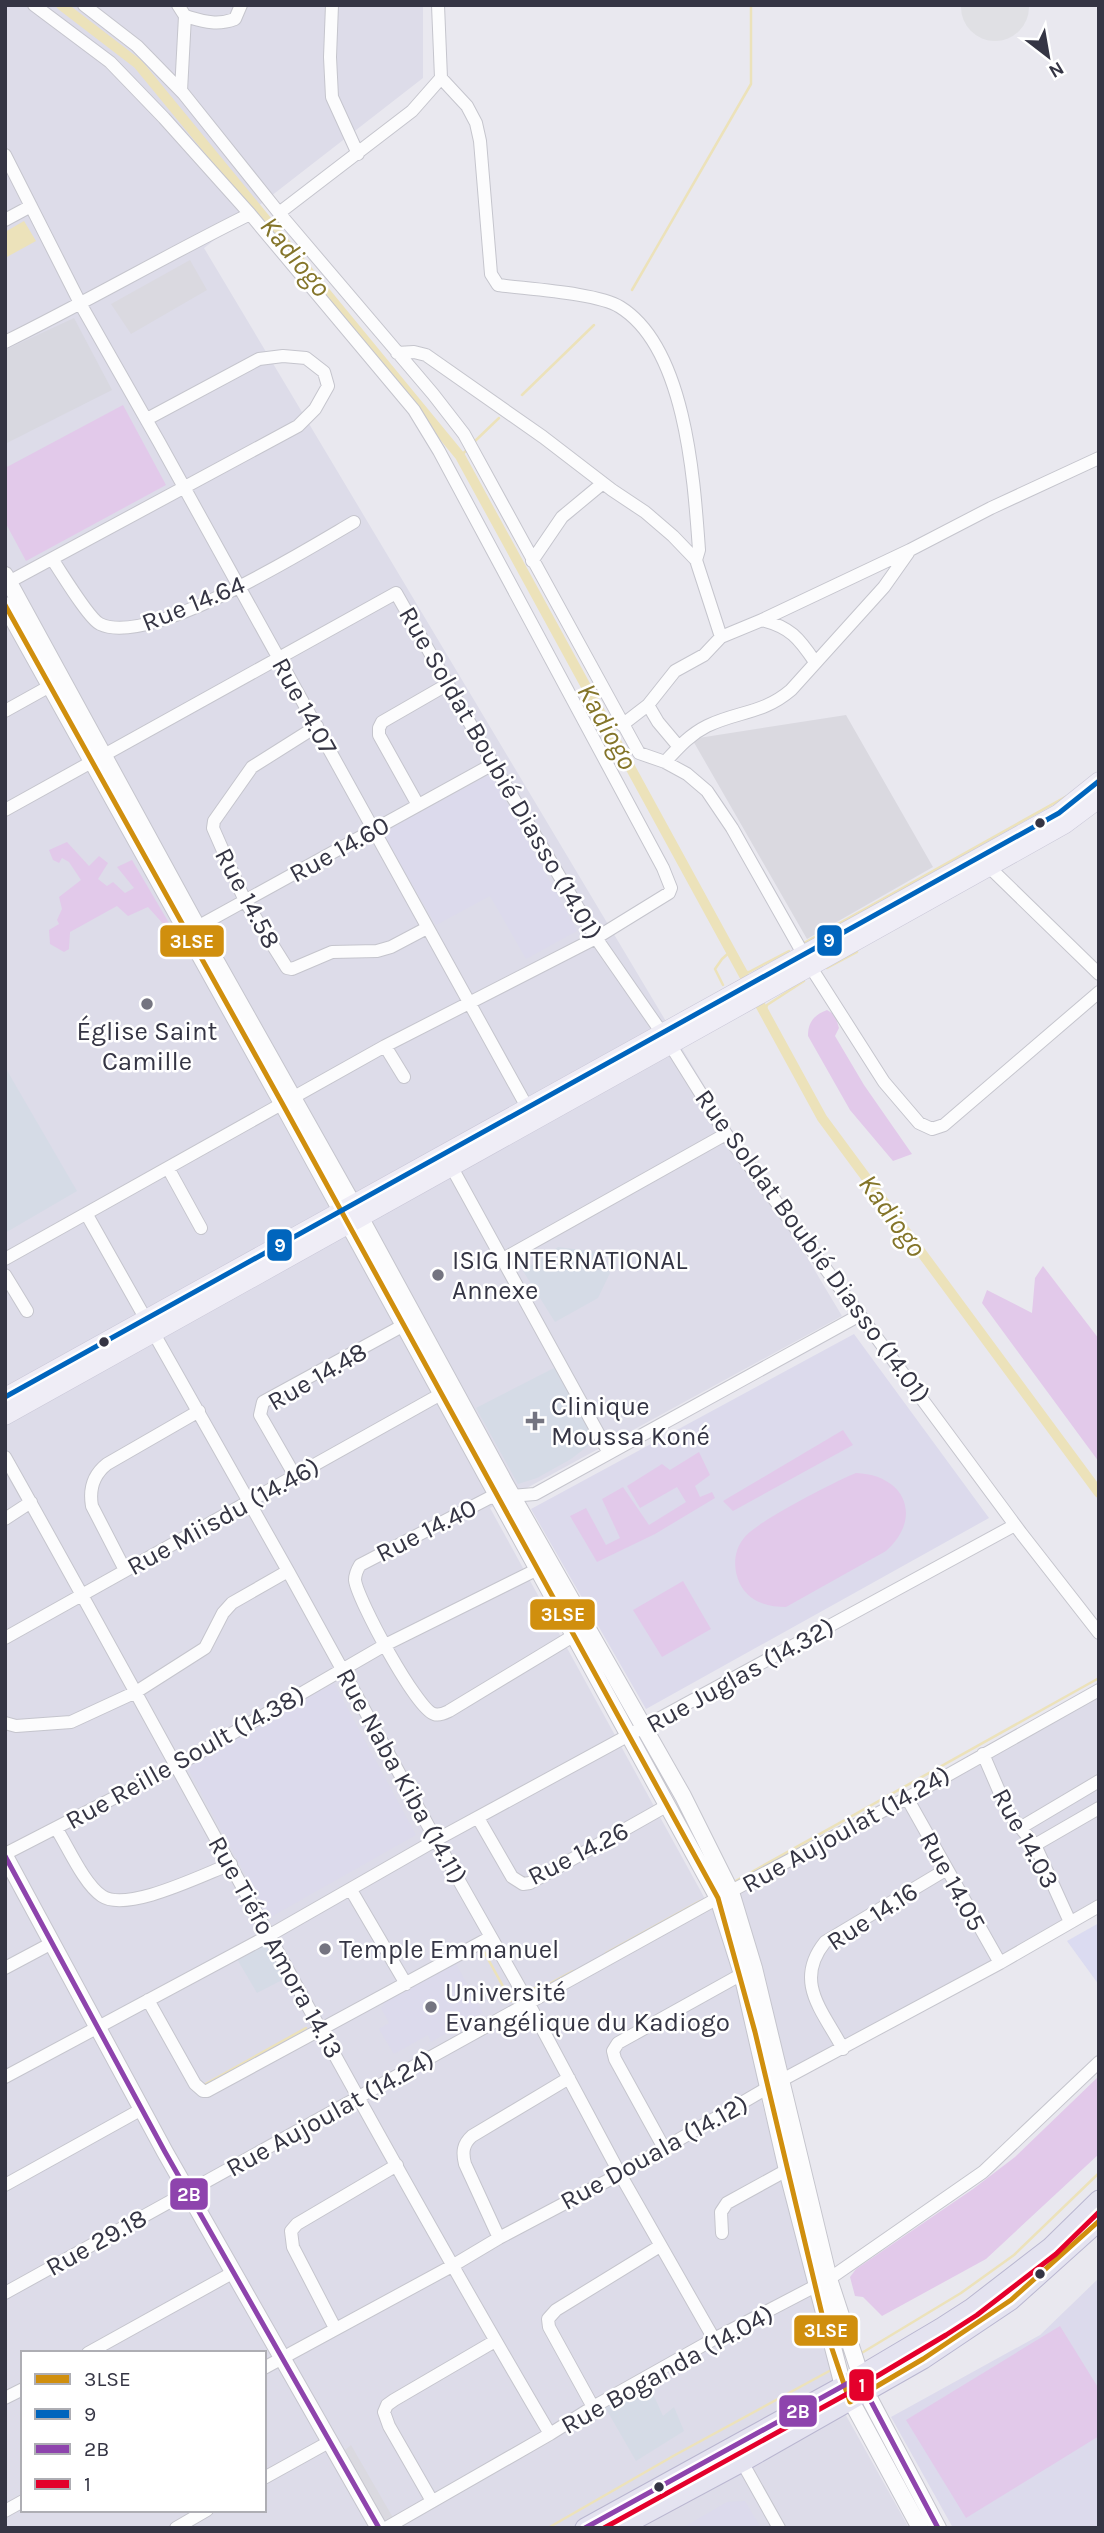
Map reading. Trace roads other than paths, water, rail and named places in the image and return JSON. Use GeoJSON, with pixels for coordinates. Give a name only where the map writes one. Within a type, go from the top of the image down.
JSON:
{"type":"FeatureCollection","features":[{"type":"Feature","properties":{"kind":"main road"},"geometry":{"type":"LineString","coordinates":[[986,861],[1059,813],[1099,781]]}},
{"type":"Feature","properties":{"kind":"main road"},"geometry":{"type":"LineString","coordinates":[[350,1214],[451,1166],[806,960],[986,861],[1064,825],[1099,799]]}},
{"type":"Feature","properties":{"kind":"main road"},"geometry":{"type":"LineString","coordinates":[[5,1416],[151,1325],[350,1214],[527,1107],[666,1040]]}},
{"type":"Feature","properties":{"kind":"main road"},"geometry":{"type":"LineString","coordinates":[[5,1397],[151,1325]]}},
{"type":"Feature","properties":{"kind":"main road"},"geometry":{"type":"LineString","coordinates":[[619,2528],[742,2462],[855,2389],[989,2296],[1051,2247],[1099,2200]]}},
{"type":"Feature","properties":{"kind":"main road"},"geometry":{"type":"LineString","coordinates":[[585,2528],[855,2389],[923,2359],[1011,2300],[1099,2221]]}},
{"type":"Feature","properties":{"kind":"street"},"geometry":{"type":"LineString","coordinates":[[5,1259],[88,1215],[385,1046],[468,1001],[596,938],[668,893],[669,882],[414,410],[250,214],[110,62],[34,5]]}},
{"type":"Feature","properties":{"kind":"street"},"geometry":{"type":"LineString","coordinates":[[83,5],[137,46],[181,91],[279,214],[464,434],[639,753],[665,762],[687,774],[707,791],[732,828],[806,960],[884,1082],[906,1111],[919,1123],[932,1129],[944,1125],[1099,992]]}},
{"type":"Feature","properties":{"kind":"street"},"geometry":{"type":"LineString","coordinates":[[181,91],[181,10],[205,22],[221,23],[235,19],[241,5]]}},
{"type":"Feature","properties":{"kind":"street"},"geometry":{"type":"LineString","coordinates":[[332,5],[332,97],[358,154]]}},
{"type":"Feature","properties":{"kind":"street"},"geometry":{"type":"LineString","coordinates":[[438,5],[441,78],[467,106],[476,123],[482,156],[491,274],[498,285],[603,300],[620,307],[652,340],[661,354],[675,394],[691,457],[699,550],[696,560]]}},
{"type":"Feature","properties":{"kind":"street"},"geometry":{"type":"LineString","coordinates":[[279,214],[412,111],[441,78]]}},
{"type":"Feature","properties":{"kind":"street","name":"Rue 14.07"},"geometry":{"type":"LineString","coordinates":[[5,155],[81,305],[147,419],[527,1107]]}},
{"type":"Feature","properties":{"kind":"street"},"geometry":{"type":"LineString","coordinates":[[5,220],[31,206]]}},
{"type":"Feature","properties":{"kind":"street"},"geometry":{"type":"LineString","coordinates":[[5,342],[81,305],[197,240],[250,214]]}},
{"type":"Feature","properties":{"kind":"street"},"geometry":{"type":"LineString","coordinates":[[397,353],[414,352],[426,355],[645,512],[673,536],[696,560],[720,637]]}},
{"type":"Feature","properties":{"kind":"street"},"geometry":{"type":"LineString","coordinates":[[147,419],[260,359],[283,356],[306,358],[324,372],[328,386],[322,399],[298,426],[52,559],[7,580],[97,757],[505,1496],[682,1796],[754,1968],[776,2084],[823,2283]]}},
{"type":"Feature","properties":{"kind":"street"},"geometry":{"type":"LineString","coordinates":[[622,725],[648,705],[675,671],[704,654],[720,637],[910,550],[991,508],[1099,458]]}},
{"type":"Feature","properties":{"kind":"street"},"geometry":{"type":"LineString","coordinates":[[532,561],[562,517],[603,483]]}},
{"type":"Feature","properties":{"kind":"street","name":"Rue 14.64"},"geometry":{"type":"LineString","coordinates":[[52,559],[96,622],[108,627],[131,628],[150,624],[239,588],[354,522]]}},
{"type":"Feature","properties":{"kind":"street"},"geometry":{"type":"LineString","coordinates":[[665,762],[688,737],[705,727],[778,702],[792,690],[884,587],[910,550]]}},
{"type":"Feature","properties":{"kind":"street","name":"Rue Soldat Boubié Diasso (14.01)"},"geometry":{"type":"LineString","coordinates":[[280,659],[396,593],[596,938],[726,1134],[1015,1525],[1099,1633]]}},
{"type":"Feature","properties":{"kind":"street"},"geometry":{"type":"LineString","coordinates":[[5,605],[50,686],[97,757]]}},
{"type":"Feature","properties":{"kind":"street"},"geometry":{"type":"LineString","coordinates":[[761,620],[780,624],[788,630],[803,644],[815,662]]}},
{"type":"Feature","properties":{"kind":"street"},"geometry":{"type":"LineString","coordinates":[[5,810],[97,757],[280,659]]}},
{"type":"Feature","properties":{"kind":"street"},"geometry":{"type":"LineString","coordinates":[[418,806],[379,735],[379,728],[382,722],[448,684]]}},
{"type":"Feature","properties":{"kind":"street"},"geometry":{"type":"LineString","coordinates":[[5,711],[50,686]]}},
{"type":"Feature","properties":{"kind":"street"},"geometry":{"type":"LineString","coordinates":[[648,705],[679,747]]}},
{"type":"Feature","properties":{"kind":"street","name":"Rue 14.58"},"geometry":{"type":"LineString","coordinates":[[317,726],[252,767],[214,821],[214,835],[245,901],[288,968],[301,966],[332,952],[377,951],[391,947],[427,928]]}},
{"type":"Feature","properties":{"kind":"street","name":"Rue 14.60"},"geometry":{"type":"LineString","coordinates":[[192,930],[493,764]]}},
{"type":"Feature","properties":{"kind":"street"},"geometry":{"type":"LineString","coordinates":[[986,861],[1099,974]]}},
{"type":"Feature","properties":{"kind":"street"},"geometry":{"type":"LineString","coordinates":[[385,1046],[404,1077]]}},
{"type":"Feature","properties":{"kind":"street"},"geometry":{"type":"LineString","coordinates":[[503,1259],[726,1134]]}},
{"type":"Feature","properties":{"kind":"street"},"geometry":{"type":"LineString","coordinates":[[451,1166],[609,1453]]}},
{"type":"Feature","properties":{"kind":"street"},"geometry":{"type":"LineString","coordinates":[[168,1168],[201,1228]]}},
{"type":"Feature","properties":{"kind":"street"},"geometry":{"type":"LineString","coordinates":[[350,1214],[441,1394],[505,1496]]}},
{"type":"Feature","properties":{"kind":"street","name":"Rue Naba Kiba (14.11)"},"geometry":{"type":"LineString","coordinates":[[88,1215],[343,1669],[660,2246],[715,2339]]}},
{"type":"Feature","properties":{"kind":"street"},"geometry":{"type":"LineString","coordinates":[[5,1275],[27,1311]]}},
{"type":"Feature","properties":{"kind":"street"},"geometry":{"type":"LineString","coordinates":[[505,1496],[535,1494],[859,1316]]}},
{"type":"Feature","properties":{"kind":"street","name":"Rue 14.48"},"geometry":{"type":"LineString","coordinates":[[295,1476],[260,1415],[263,1402],[404,1325]]}},
{"type":"Feature","properties":{"kind":"street","name":"Rue Miisdu (14.46)"},"geometry":{"type":"LineString","coordinates":[[5,1638],[441,1394]]}},
{"type":"Feature","properties":{"kind":"street"},"geometry":{"type":"LineString","coordinates":[[125,1570],[92,1506],[92,1483],[99,1470],[107,1464],[199,1411]]}},
{"type":"Feature","properties":{"kind":"street","name":"Rue Tiéfo Amora 14.13"},"geometry":{"type":"LineString","coordinates":[[5,1457],[358,2097],[550,2434]]}},
{"type":"Feature","properties":{"kind":"street","name":"Rue 14.40"},"geometry":{"type":"LineString","coordinates":[[385,1645],[356,1585],[355,1578],[360,1564],[481,1502],[505,1496]]}},
{"type":"Feature","properties":{"kind":"street"},"geometry":{"type":"LineString","coordinates":[[5,1519],[31,1502]]}},
{"type":"Feature","properties":{"kind":"street","name":"Rue Juglas (14.32)"},"geometry":{"type":"LineString","coordinates":[[5,2077],[270,1935],[436,1840],[1015,1525]]}},
{"type":"Feature","properties":{"kind":"street"},"geometry":{"type":"LineString","coordinates":[[544,1566],[573,1636],[628,1736],[725,1895],[742,1974],[776,2084],[786,2170],[855,2389],[920,2528]]}},
{"type":"Feature","properties":{"kind":"street","name":"Rue Reille Soult (14.38)"},"geometry":{"type":"LineString","coordinates":[[5,1855],[176,1766],[385,1645],[544,1566]]}},
{"type":"Feature","properties":{"kind":"street"},"geometry":{"type":"LineString","coordinates":[[5,1723],[16,1726],[71,1722],[136,1692],[205,1648],[223,1613],[232,1604],[288,1571]]}},
{"type":"Feature","properties":{"kind":"street"},"geometry":{"type":"LineString","coordinates":[[385,1645],[419,1703],[433,1714],[441,1715],[573,1636]]}},
{"type":"Feature","properties":{"kind":"street","name":"Rue Aujoulat (14.24)"},"geometry":{"type":"LineString","coordinates":[[187,2191],[907,1798],[1099,1690]]}},
{"type":"Feature","properties":{"kind":"street","name":"Rue 14.03"},"geometry":{"type":"LineString","coordinates":[[983,1754],[1003,1803],[1035,1845],[1070,1922]]}},
{"type":"Feature","properties":{"kind":"street"},"geometry":{"type":"LineString","coordinates":[[1020,1828],[1099,1781]]}},
{"type":"Feature","properties":{"kind":"street","name":"Rue 14.05"},"geometry":{"type":"LineString","coordinates":[[907,1798],[1000,1963]]}},
{"type":"Feature","properties":{"kind":"street","name":"Rue 14.26"},"geometry":{"type":"LineString","coordinates":[[478,1818],[512,1877],[523,1884],[530,1883],[668,1805]]}},
{"type":"Feature","properties":{"kind":"street"},"geometry":{"type":"LineString","coordinates":[[1035,1845],[1099,1808]]}},
{"type":"Feature","properties":{"kind":"street"},"geometry":{"type":"LineString","coordinates":[[56,1828],[93,1888],[102,1897],[111,1900],[136,1899],[231,1864]]}},
{"type":"Feature","properties":{"kind":"street"},"geometry":{"type":"LineString","coordinates":[[5,1855],[187,2191],[379,2528]]}},
{"type":"Feature","properties":{"kind":"street","name":"Rue 14.16"},"geometry":{"type":"LineString","coordinates":[[843,2049],[810,1986],[811,1967],[817,1951],[825,1942],[947,1869]]}},
{"type":"Feature","properties":{"kind":"street"},"geometry":{"type":"LineString","coordinates":[[351,1890],[406,1984]]}},
{"type":"Feature","properties":{"kind":"street","name":"Rue Douala (14.12)"},"geometry":{"type":"LineString","coordinates":[[266,2367],[620,2174],[776,2084],[1000,1963],[1099,1906]]}},
{"type":"Feature","properties":{"kind":"street"},"geometry":{"type":"LineString","coordinates":[[148,2000],[195,2084],[202,2091],[212,2089],[322,2031],[491,1937]]}},
{"type":"Feature","properties":{"kind":"street"},"geometry":{"type":"LineString","coordinates":[[5,1968],[52,1943]]}},
{"type":"Feature","properties":{"kind":"street"},"geometry":{"type":"LineString","coordinates":[[664,2148],[613,2051],[618,2043],[742,1974]]}},
{"type":"Feature","properties":{"kind":"street","name":"Rue Boganda (14.04)"},"geometry":{"type":"LineString","coordinates":[[386,2528],[593,2407],[823,2283],[983,2172],[1099,2062]]}},
{"type":"Feature","properties":{"kind":"street"},"geometry":{"type":"LineString","coordinates":[[499,2238],[465,2164],[464,2145],[472,2136],[569,2078]]}},
{"type":"Feature","properties":{"kind":"street"},"geometry":{"type":"LineString","coordinates":[[5,2185],[142,2109]]}},
{"type":"Feature","properties":{"kind":"street"},"geometry":{"type":"LineString","coordinates":[[335,2328],[291,2241],[291,2231],[297,2224],[397,2165]]}},
{"type":"Feature","properties":{"kind":"street"},"geometry":{"type":"LineString","coordinates":[[722,2233],[719,2222],[721,2211],[727,2203],[786,2170]]}},
{"type":"Feature","properties":{"kind":"street","name":"Rue 29.18"},"geometry":{"type":"LineString","coordinates":[[5,2293],[187,2191]]}},
{"type":"Feature","properties":{"kind":"street"},"geometry":{"type":"LineString","coordinates":[[593,2407],[549,2327],[548,2319],[556,2310],[660,2246]]}},
{"type":"Feature","properties":{"kind":"street"},"geometry":{"type":"LineString","coordinates":[[92,2351],[234,2272]]}},
{"type":"Feature","properties":{"kind":"street"},"geometry":{"type":"LineString","coordinates":[[432,2501],[385,2418],[387,2405],[495,2341]]}},
{"type":"Feature","properties":{"kind":"street"},"geometry":{"type":"LineString","coordinates":[[855,2389],[938,2528]]}},
{"type":"Feature","properties":{"kind":"street"},"geometry":{"type":"LineString","coordinates":[[5,2398],[21,2390]]}},
{"type":"Feature","properties":{"kind":"street"},"geometry":{"type":"LineString","coordinates":[[266,2477],[329,2442]]}},
{"type":"Feature","properties":{"kind":"street"},"geometry":{"type":"LineString","coordinates":[[742,2462],[779,2528]]}},
{"type":"Feature","properties":{"kind":"street"},"geometry":{"type":"LineString","coordinates":[[5,2511],[21,2502]]}},
{"type":"Feature","properties":{"kind":"street"},"geometry":{"type":"LineString","coordinates":[[176,2528],[204,2512]]}},
{"type":"Feature","properties":{"kind":"waterway","name":"Kadiogo"},"geometry":{"type":"LineString","coordinates":[[61,5],[138,64],[460,456],[822,1118],[1099,1493]]}},
{"type":"Feature","properties":{"kind":"waterway"},"geometry":{"type":"LineString","coordinates":[[632,290],[751,84],[751,5]]}},
{"type":"Feature","properties":{"kind":"waterway"},"geometry":{"type":"LineString","coordinates":[[522,395],[594,325]]}},
{"type":"Feature","properties":{"kind":"waterway"},"geometry":{"type":"LineString","coordinates":[[474,442],[499,418]]}},
{"type":"Feature","properties":{"kind":"waterway"},"geometry":{"type":"LineString","coordinates":[[460,456],[467,450]]}},
{"type":"Feature","properties":{"kind":"waterway"},"geometry":{"type":"LineString","coordinates":[[804,943],[1067,796]]}},
{"type":"Feature","properties":{"kind":"waterway"},"geometry":{"type":"LineString","coordinates":[[723,985],[715,969],[732,950]]}},
{"type":"Feature","properties":{"kind":"waterway"},"geometry":{"type":"LineString","coordinates":[[743,972],[749,972],[789,951]]}},
{"type":"Feature","properties":{"kind":"waterway"},"geometry":{"type":"LineString","coordinates":[[827,968],[857,952]]}},
{"type":"Feature","properties":{"kind":"waterway"},"geometry":{"type":"LineString","coordinates":[[765,1011],[767,1005],[804,981]]}},
{"type":"Feature","properties":{"kind":"waterway"},"geometry":{"type":"LineString","coordinates":[[732,1883],[1099,1678]]}},
{"type":"Feature","properties":{"kind":"waterway"},"geometry":{"type":"LineString","coordinates":[[606,1953],[700,1901]]}},
{"type":"Feature","properties":{"kind":"waterway"},"geometry":{"type":"LineString","coordinates":[[482,1948],[511,2001]]}},
{"type":"Feature","properties":{"kind":"waterway"},"geometry":{"type":"LineString","coordinates":[[528,1990],[547,1985],[573,1971]]}},
{"type":"Feature","properties":{"kind":"waterway"},"geometry":{"type":"LineString","coordinates":[[202,2086],[306,2028]]}},
{"type":"Feature","properties":{"kind":"waterway"},"geometry":{"type":"LineString","coordinates":[[860,2354],[961,2293],[1014,2255],[1099,2173]]}},
{"type":"Feature","properties":{"kind":"waterway"},"geometry":{"type":"LineString","coordinates":[[548,2528],[833,2369]]}},
{"type":"Feature","properties":{"kind":"place","name":"Église Saint Camille"},"geometry":{"type":"Point","coordinates":[147,1004]}},
{"type":"Feature","properties":{"kind":"place","name":"ISIG INTERNATIONAL Annexe"},"geometry":{"type":"Point","coordinates":[438,1275]}},
{"type":"Feature","properties":{"kind":"place","name":"Clinique Moussa Koné"},"geometry":{"type":"Point","coordinates":[535,1421]}},
{"type":"Feature","properties":{"kind":"place","name":"Temple Emmanuel"},"geometry":{"type":"Point","coordinates":[325,1949]}},
{"type":"Feature","properties":{"kind":"place","name":"Université Evangélique du Kadiogo"},"geometry":{"type":"Point","coordinates":[431,2007]}}]}
